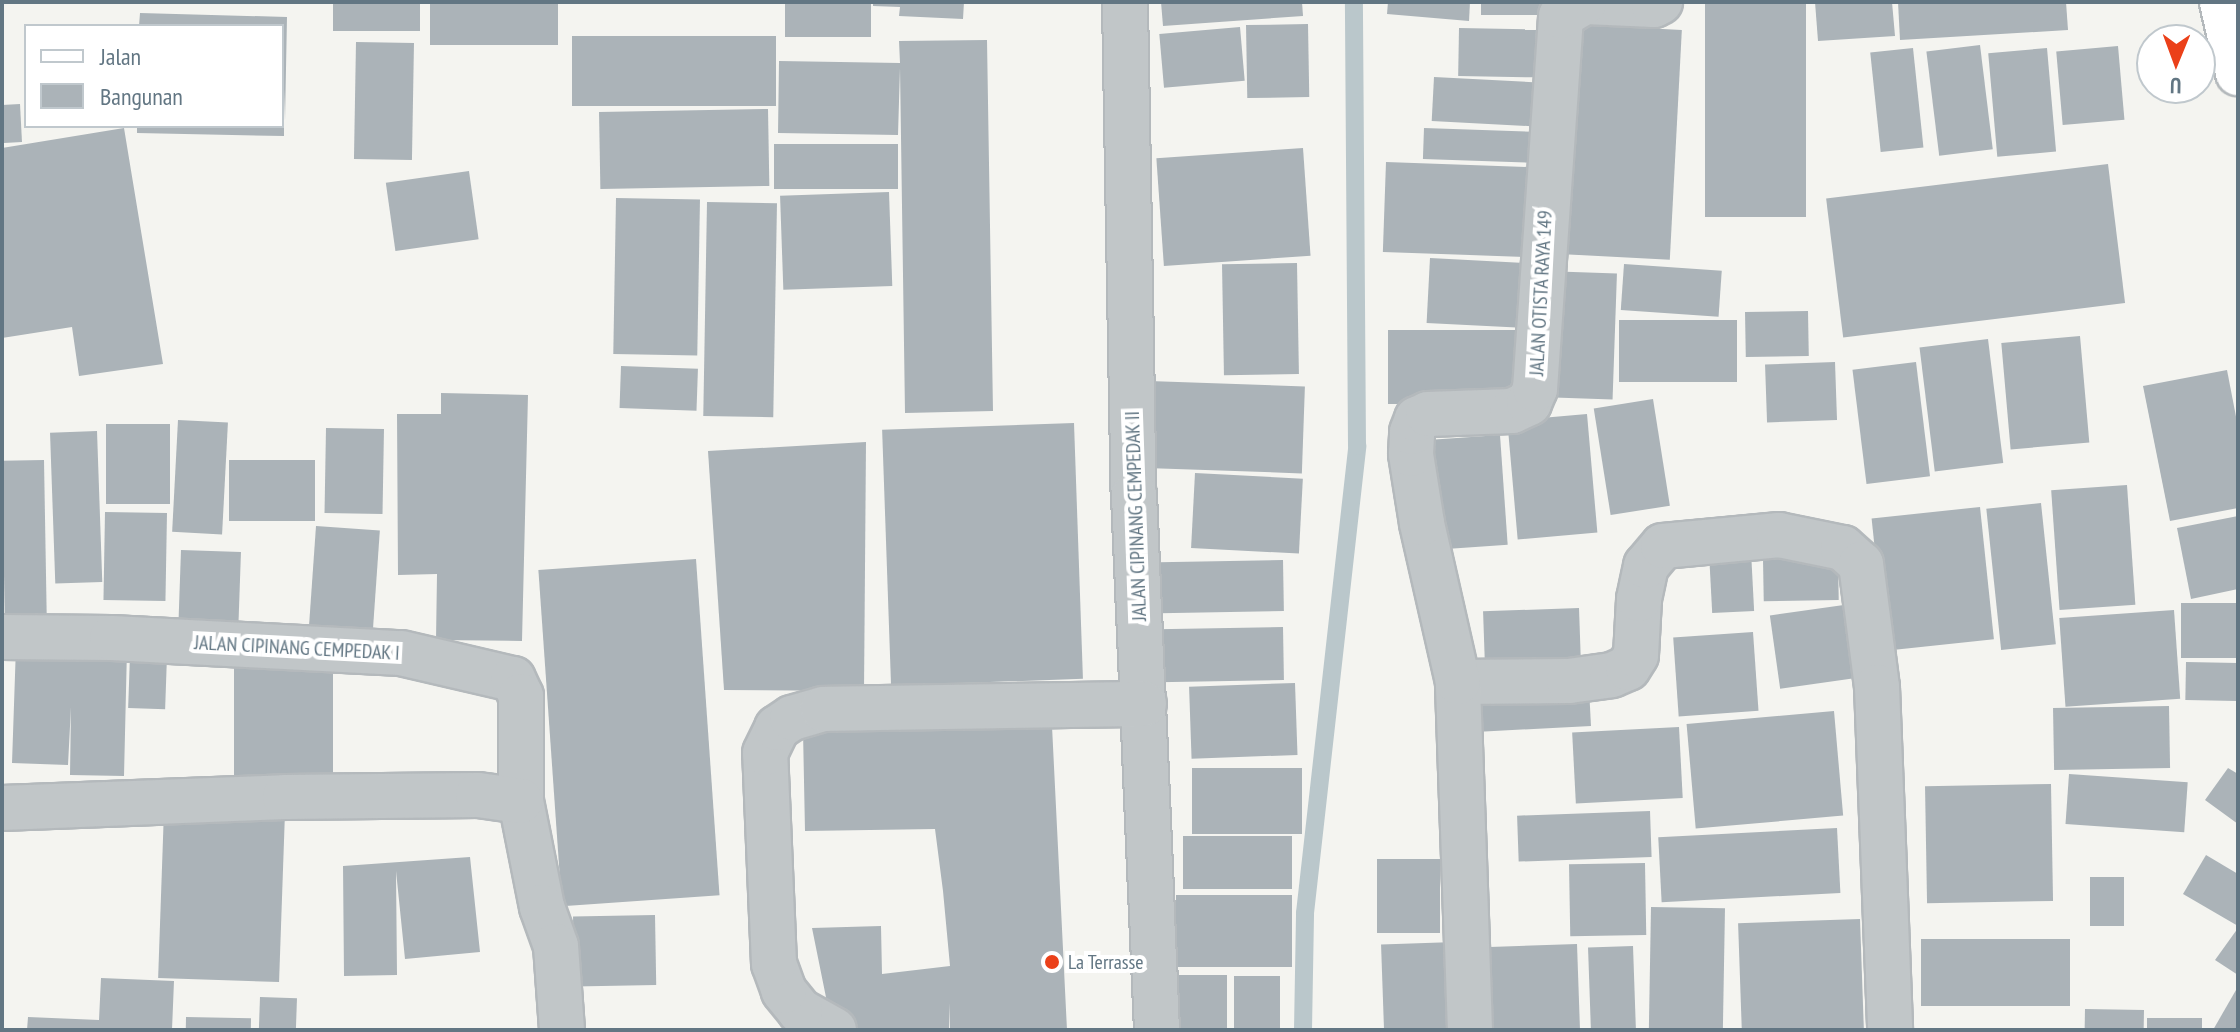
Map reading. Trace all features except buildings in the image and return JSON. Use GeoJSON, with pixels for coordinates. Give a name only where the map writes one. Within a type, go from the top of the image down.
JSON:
{"type":"FeatureCollection","features":[{"type":"Feature","properties":{"kind":"main road"},"geometry":{"type":"LineString","coordinates":[[2222,2],[2238,73]]}},
{"type":"Feature","properties":{"kind":"street","name":"JALAN CIPINANG CEMPEDAK II"},"geometry":{"type":"LineString","coordinates":[[1125,2],[1134,495],[1157,1030]]}},
{"type":"Feature","properties":{"kind":"street","name":"JALAN OTISTA RAYA 149"},"geometry":{"type":"LineString","coordinates":[[1458,682],[1422,523],[1411,454],[1412,432],[1417,419],[1428,414],[1512,411],[1529,403],[1535,389],[1561,16],[1585,2],[1654,5],[1660,2]]}},
{"type":"Feature","properties":{"kind":"street"},"geometry":{"type":"LineString","coordinates":[[1470,1030],[1458,682],[1569,681],[1612,675],[1628,668],[1636,655],[1639,599],[1646,566],[1663,546],[1779,535],[1843,548],[1861,564],[1877,687],[1890,1030]]}},
{"type":"Feature","properties":{"kind":"street","name":"JALAN CIPINANG CEMPEDAK I"},"geometry":{"type":"LineString","coordinates":[[2,637],[127,639],[401,653],[513,679],[521,696],[521,801],[542,907],[556,946],[562,1030]]}},
{"type":"Feature","properties":{"kind":"street"},"geometry":{"type":"LineString","coordinates":[[834,1030],[800,1011],[784,991],[774,964],[765,753],[777,728],[792,718],[823,709],[1144,704]]}},
{"type":"Feature","properties":{"kind":"street"},"geometry":{"type":"LineString","coordinates":[[2,808],[285,797],[478,795],[521,801]]}},
{"type":"Feature","properties":{"kind":"waterway"},"geometry":{"type":"LineString","coordinates":[[1303,1030],[1305,913],[1357,446],[1354,2]]}},
{"type":"Feature","properties":{"kind":"place","name":"La Terrasse"},"geometry":{"type":"Point","coordinates":[1052,962]}}]}
